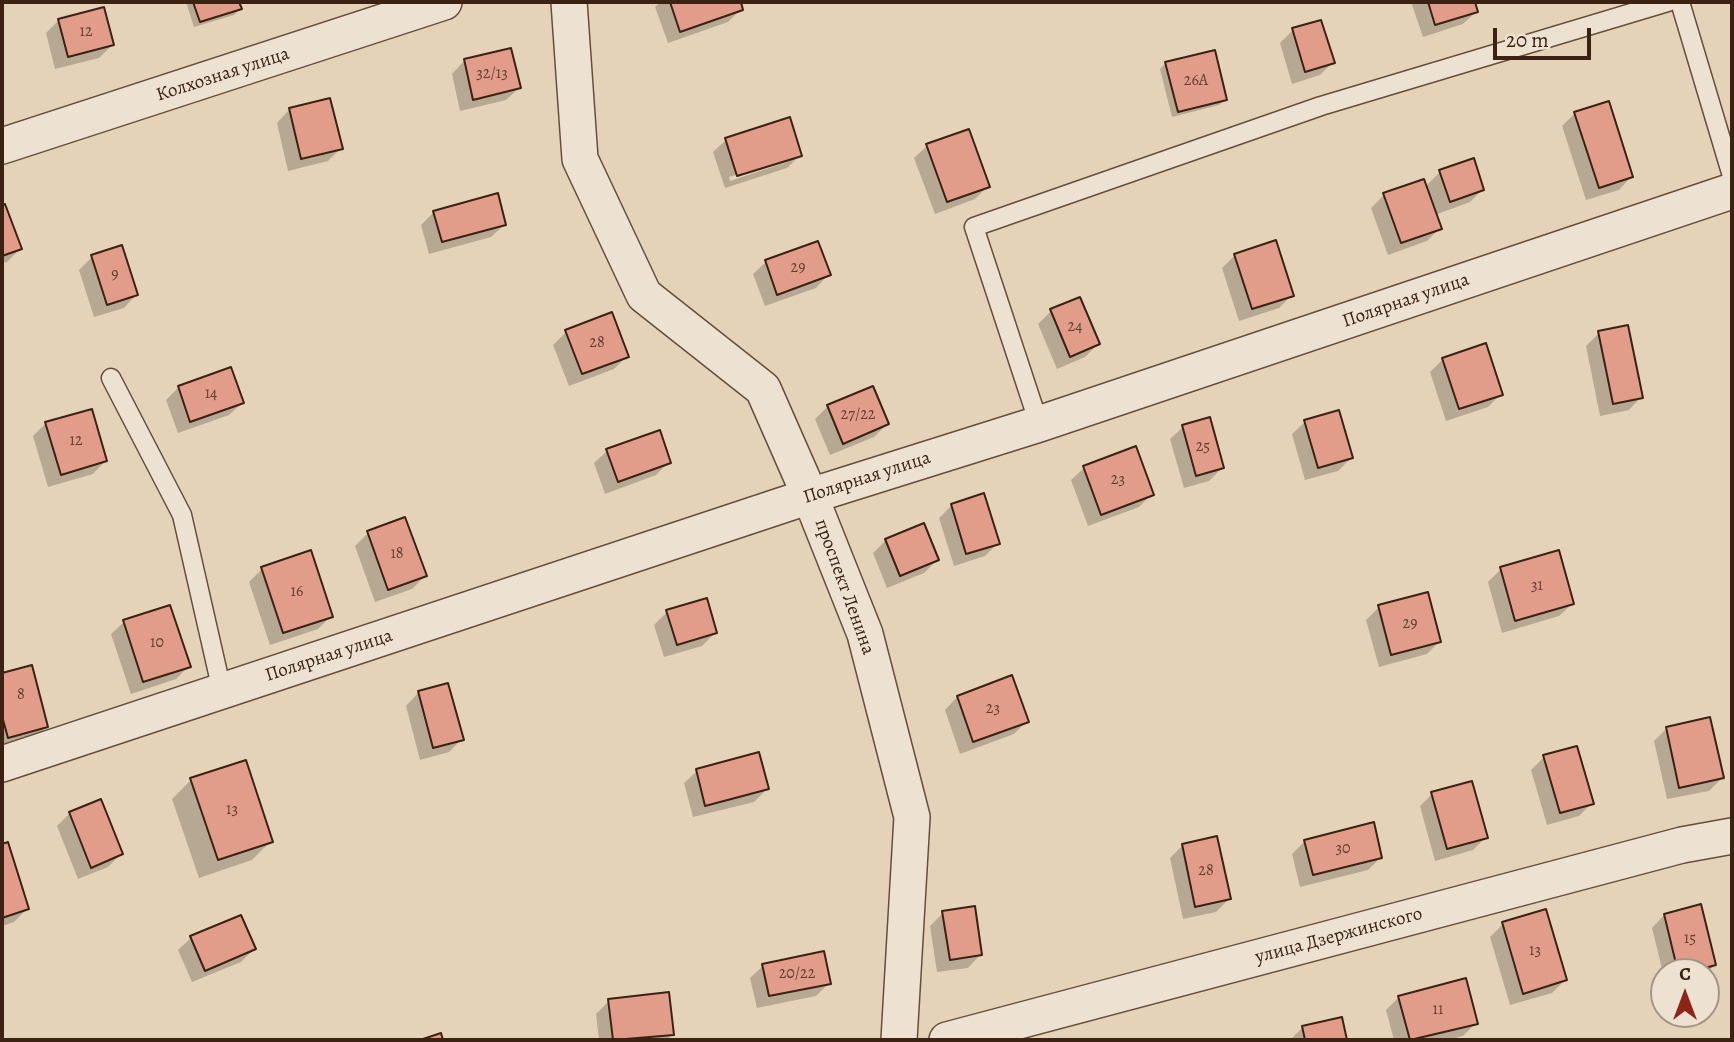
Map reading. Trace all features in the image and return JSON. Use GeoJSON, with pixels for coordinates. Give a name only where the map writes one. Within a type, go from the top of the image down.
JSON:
{"type":"FeatureCollection","features":[{"type":"Feature","properties":{"kind":"street","name":"Колхозная улица"},"geometry":{"type":"LineString","coordinates":[[2,146],[444,2]]}},
{"type":"Feature","properties":{"kind":"street","name":"проспект Ленина"},"geometry":{"type":"LineString","coordinates":[[569,2],[580,159],[644,295],[763,389],[810,496],[865,634],[912,817],[899,1040]]}},
{"type":"Feature","properties":{"kind":"street","name":"Полярная улица"},"geometry":{"type":"LineString","coordinates":[[2,764],[810,496],[1038,424],[1732,191]]}},
{"type":"Feature","properties":{"kind":"street","name":"улица Дзержинского"},"geometry":{"type":"LineString","coordinates":[[947,1040],[1682,845],[1732,836]]}},
{"type":"Feature","properties":{"kind":"lane"},"geometry":{"type":"LineString","coordinates":[[1038,424],[974,227],[1321,106],[1668,2]]}},
{"type":"Feature","properties":{"kind":"lane"},"geometry":{"type":"LineString","coordinates":[[1680,2],[1732,176]]}},
{"type":"Feature","properties":{"kind":"lane"},"geometry":{"type":"LineString","coordinates":[[111,378],[183,515],[222,691]]}},
{"type":"Feature","properties":{"kind":"building"},"geometry":{"type":"Polygon","coordinates":[[[193,2],[239,2],[242,9],[200,22],[193,2]]]}},
{"type":"Feature","properties":{"kind":"building"},"geometry":{"type":"Polygon","coordinates":[[[670,2],[741,2],[743,10],[680,32],[670,2]]]}},
{"type":"Feature","properties":{"kind":"building"},"geometry":{"type":"Polygon","coordinates":[[[1428,2],[1475,2],[1478,12],[1435,25],[1428,2]]]}},
{"type":"Feature","properties":{"kind":"building"},"geometry":{"type":"Polygon","coordinates":[[[104,7],[114,45],[68,57],[58,19],[104,7]]]}},
{"type":"Feature","properties":{"kind":"building"},"geometry":{"type":"Polygon","coordinates":[[[1321,20],[1335,63],[1305,72],[1292,28],[1321,20]]]}},
{"type":"Feature","properties":{"kind":"building"},"geometry":{"type":"Polygon","coordinates":[[[511,48],[521,88],[473,100],[464,59],[511,48]]]}},
{"type":"Feature","properties":{"kind":"building"},"geometry":{"type":"Polygon","coordinates":[[[1215,50],[1227,100],[1178,112],[1165,62],[1215,50]]]}},
{"type":"Feature","properties":{"kind":"building"},"geometry":{"type":"Polygon","coordinates":[[[330,98],[343,149],[301,159],[289,108],[330,98]]]}},
{"type":"Feature","properties":{"kind":"building"},"geometry":{"type":"Polygon","coordinates":[[[1609,101],[1633,177],[1599,188],[1574,112],[1609,101]]]}},
{"type":"Feature","properties":{"kind":"building"},"geometry":{"type":"Polygon","coordinates":[[[790,117],[802,156],[737,176],[725,138],[790,117]]]}},
{"type":"Feature","properties":{"kind":"building"},"geometry":{"type":"Polygon","coordinates":[[[969,129],[990,187],[947,202],[926,144],[969,129]]]}},
{"type":"Feature","properties":{"kind":"building"},"geometry":{"type":"Polygon","coordinates":[[[1474,158],[1484,190],[1450,202],[1439,170],[1474,158]]]}},
{"type":"Feature","properties":{"kind":"building"},"geometry":{"type":"Polygon","coordinates":[[[1424,179],[1442,229],[1401,243],[1383,193],[1424,179]]]}},
{"type":"Feature","properties":{"kind":"building"},"geometry":{"type":"Polygon","coordinates":[[[498,193],[506,225],[442,242],[433,211],[498,193]]]}},
{"type":"Feature","properties":{"kind":"building"},"geometry":{"type":"Polygon","coordinates":[[[5,204],[22,249],[2,256],[2,205],[5,204]]]}},
{"type":"Feature","properties":{"kind":"building"},"geometry":{"type":"Polygon","coordinates":[[[1276,240],[1294,296],[1252,309],[1234,254],[1276,240]]]}},
{"type":"Feature","properties":{"kind":"building"},"geometry":{"type":"Polygon","coordinates":[[[818,241],[831,275],[777,295],[765,260],[818,241]]]}},
{"type":"Feature","properties":{"kind":"building"},"geometry":{"type":"Polygon","coordinates":[[[122,245],[138,295],[107,305],[91,255],[122,245]]]}},
{"type":"Feature","properties":{"kind":"building"},"geometry":{"type":"Polygon","coordinates":[[[1080,297],[1100,344],[1070,357],[1050,309],[1080,297]]]}},
{"type":"Feature","properties":{"kind":"building"},"geometry":{"type":"Polygon","coordinates":[[[612,312],[629,357],[582,374],[565,330],[612,312]]]}},
{"type":"Feature","properties":{"kind":"building"},"geometry":{"type":"Polygon","coordinates":[[[1628,325],[1643,398],[1613,404],[1598,331],[1628,325]]]}},
{"type":"Feature","properties":{"kind":"building"},"geometry":{"type":"Polygon","coordinates":[[[1486,343],[1503,395],[1459,409],[1442,358],[1486,343]]]}},
{"type":"Feature","properties":{"kind":"building"},"geometry":{"type":"Polygon","coordinates":[[[231,367],[244,403],[190,422],[178,386],[231,367]]]}},
{"type":"Feature","properties":{"kind":"building"},"geometry":{"type":"Polygon","coordinates":[[[873,386],[889,424],[843,444],[827,405],[873,386]]]}},
{"type":"Feature","properties":{"kind":"building"},"geometry":{"type":"Polygon","coordinates":[[[92,409],[107,461],[61,475],[45,422],[92,409]]]}},
{"type":"Feature","properties":{"kind":"building"},"geometry":{"type":"Polygon","coordinates":[[[1339,410],[1353,458],[1318,468],[1304,420],[1339,410]]]}},
{"type":"Feature","properties":{"kind":"building"},"geometry":{"type":"Polygon","coordinates":[[[1210,417],[1224,468],[1196,476],[1182,425],[1210,417]]]}},
{"type":"Feature","properties":{"kind":"building"},"geometry":{"type":"Polygon","coordinates":[[[660,430],[671,463],[618,482],[606,449],[660,430]]]}},
{"type":"Feature","properties":{"kind":"building"},"geometry":{"type":"Polygon","coordinates":[[[1136,446],[1154,495],[1101,515],[1083,466],[1136,446]]]}},
{"type":"Feature","properties":{"kind":"building"},"geometry":{"type":"Polygon","coordinates":[[[984,493],[1000,544],[966,554],[951,504],[984,493]]]}},
{"type":"Feature","properties":{"kind":"building"},"geometry":{"type":"Polygon","coordinates":[[[405,517],[427,576],[388,590],[367,531],[405,517]]]}},
{"type":"Feature","properties":{"kind":"building"},"geometry":{"type":"Polygon","coordinates":[[[924,523],[939,560],[900,576],[885,539],[924,523]]]}},
{"type":"Feature","properties":{"kind":"building"},"geometry":{"type":"Polygon","coordinates":[[[311,550],[333,617],[283,633],[261,567],[311,550]]]}},
{"type":"Feature","properties":{"kind":"building"},"geometry":{"type":"Polygon","coordinates":[[[1559,550],[1574,604],[1515,621],[1500,567],[1559,550]]]}},
{"type":"Feature","properties":{"kind":"building"},"geometry":{"type":"Polygon","coordinates":[[[1428,592],[1441,642],[1391,655],[1378,605],[1428,592]]]}},
{"type":"Feature","properties":{"kind":"building"},"geometry":{"type":"Polygon","coordinates":[[[707,598],[717,633],[677,645],[666,610],[707,598]]]}},
{"type":"Feature","properties":{"kind":"building"},"geometry":{"type":"Polygon","coordinates":[[[170,605],[191,667],[143,682],[123,620],[170,605]]]}},
{"type":"Feature","properties":{"kind":"building"},"geometry":{"type":"Polygon","coordinates":[[[32,665],[48,727],[8,738],[2,716],[2,673],[32,665]]]}},
{"type":"Feature","properties":{"kind":"building"},"geometry":{"type":"Polygon","coordinates":[[[1012,675],[1029,722],[973,742],[957,696],[1012,675]]]}},
{"type":"Feature","properties":{"kind":"building"},"geometry":{"type":"Polygon","coordinates":[[[448,683],[464,740],[433,748],[418,691],[448,683]]]}},
{"type":"Feature","properties":{"kind":"building"},"geometry":{"type":"Polygon","coordinates":[[[1710,717],[1724,778],[1679,788],[1666,727],[1710,717]]]}},
{"type":"Feature","properties":{"kind":"building"},"geometry":{"type":"Polygon","coordinates":[[[1577,746],[1594,804],[1560,813],[1543,755],[1577,746]]]}},
{"type":"Feature","properties":{"kind":"building"},"geometry":{"type":"Polygon","coordinates":[[[759,752],[769,789],[705,806],[696,769],[759,752]]]}},
{"type":"Feature","properties":{"kind":"building"},"geometry":{"type":"Polygon","coordinates":[[[246,760],[273,842],[218,860],[190,778],[246,760]]]}},
{"type":"Feature","properties":{"kind":"building"},"geometry":{"type":"Polygon","coordinates":[[[1472,781],[1488,838],[1447,849],[1431,792],[1472,781]]]}},
{"type":"Feature","properties":{"kind":"building"},"geometry":{"type":"Polygon","coordinates":[[[101,799],[123,854],[91,868],[69,812],[101,799]]]}},
{"type":"Feature","properties":{"kind":"building"},"geometry":{"type":"Polygon","coordinates":[[[1374,822],[1382,858],[1313,875],[1304,840],[1374,822]]]}},
{"type":"Feature","properties":{"kind":"building"},"geometry":{"type":"Polygon","coordinates":[[[1217,836],[1231,899],[1195,907],[1182,844],[1217,836]]]}},
{"type":"Feature","properties":{"kind":"building"},"geometry":{"type":"Polygon","coordinates":[[[8,842],[29,909],[2,918],[2,844],[8,842]]]}},
{"type":"Feature","properties":{"kind":"building"},"geometry":{"type":"Polygon","coordinates":[[[1701,904],[1714,958],[1675,958],[1664,914],[1701,904]]]}},
{"type":"Feature","properties":{"kind":"building"},"geometry":{"type":"Polygon","coordinates":[[[975,906],[982,955],[950,960],[942,911],[975,906]]]}},
{"type":"Feature","properties":{"kind":"building"},"geometry":{"type":"Polygon","coordinates":[[[1546,909],[1567,980],[1523,994],[1502,922],[1546,909]]]}},
{"type":"Feature","properties":{"kind":"building"},"geometry":{"type":"Polygon","coordinates":[[[241,915],[256,949],[205,971],[190,936],[241,915]]]}},
{"type":"Feature","properties":{"kind":"building"},"geometry":{"type":"Polygon","coordinates":[[[824,951],[831,984],[769,996],[762,964],[824,951]]]}},
{"type":"Feature","properties":{"kind":"building"},"geometry":{"type":"Polygon","coordinates":[[[1466,978],[1478,1024],[1410,1040],[1398,996],[1466,978]]]}},
{"type":"Feature","properties":{"kind":"building"},"geometry":{"type":"Polygon","coordinates":[[[669,992],[674,1035],[613,1040],[608,999],[669,992]]]}},
{"type":"Feature","properties":{"kind":"building"},"geometry":{"type":"Polygon","coordinates":[[[1342,1017],[1347,1040],[1305,1040],[1302,1026],[1342,1017]]]}},
{"type":"Feature","properties":{"kind":"building"},"geometry":{"type":"Polygon","coordinates":[[[441,1033],[443,1040],[420,1040],[441,1033]]]}}]}
